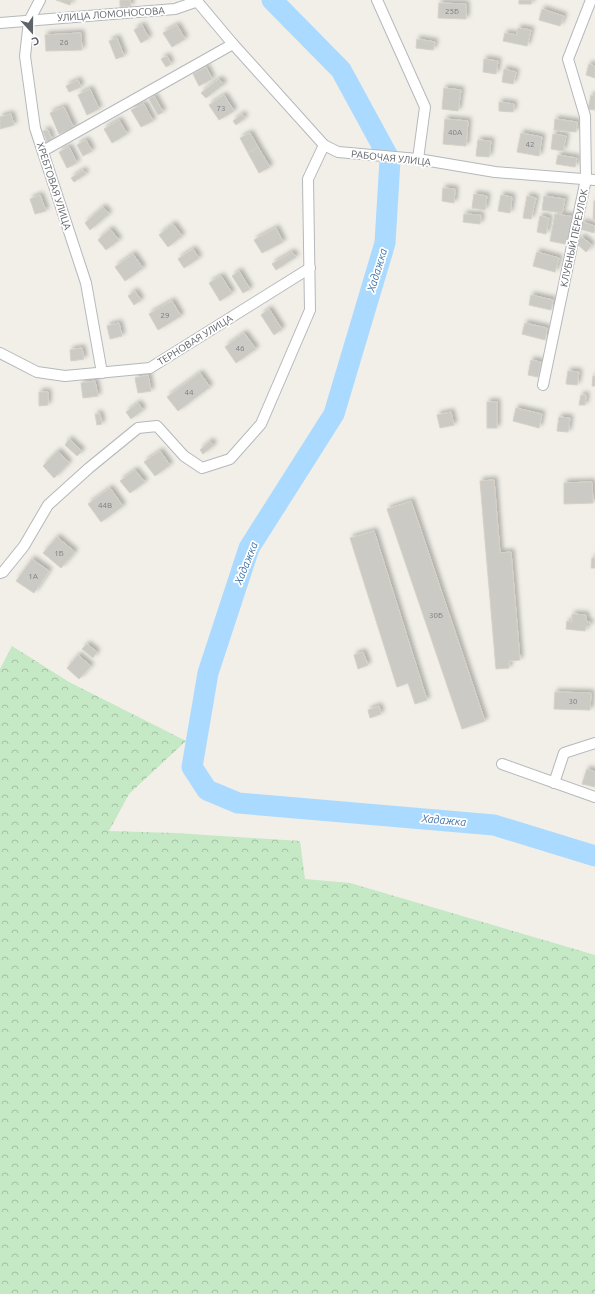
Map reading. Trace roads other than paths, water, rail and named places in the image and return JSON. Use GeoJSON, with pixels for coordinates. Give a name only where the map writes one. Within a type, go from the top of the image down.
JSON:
{"type":"FeatureCollection","features":[{"type":"Feature","properties":{"kind":"street","name":"ХРЕБТОВАЯ УЛИЦА"},"geometry":{"type":"LineString","coordinates":[[40,0],[29,21],[25,56],[35,128],[86,283],[102,373]]}},
{"type":"Feature","properties":{"kind":"street"},"geometry":{"type":"LineString","coordinates":[[377,0],[425,107],[418,159]]}},
{"type":"Feature","properties":{"kind":"street","name":"КЛУБНЫЙ ПЕРЕУЛОК"},"geometry":{"type":"LineString","coordinates":[[543,385],[591,180],[585,116],[568,59],[591,0]]}},
{"type":"Feature","properties":{"kind":"street","name":"УЛИЦА ЛОМОНОСОВА"},"geometry":{"type":"LineString","coordinates":[[0,23],[175,9],[197,1]]}},
{"type":"Feature","properties":{"kind":"street","name":"РАБОЧАЯ УЛИЦА"},"geometry":{"type":"LineString","coordinates":[[197,1],[233,44],[324,145],[338,152],[357,155],[418,159],[495,172],[591,180]]}},
{"type":"Feature","properties":{"kind":"street"},"geometry":{"type":"LineString","coordinates":[[43,151],[233,44]]}},
{"type":"Feature","properties":{"kind":"street"},"geometry":{"type":"LineString","coordinates":[[2,572],[24,546],[48,505],[89,468],[138,428],[157,426],[184,456],[202,468],[230,459],[261,424],[310,310],[308,179],[324,145]]}},
{"type":"Feature","properties":{"kind":"street","name":"ТЕРНОВАЯ УЛИЦА"},"geometry":{"type":"LineString","coordinates":[[0,353],[38,372],[65,376],[150,368],[310,268]]}},
{"type":"Feature","properties":{"kind":"street"},"geometry":{"type":"LineString","coordinates":[[554,783],[564,754],[595,743]]}},
{"type":"Feature","properties":{"kind":"street"},"geometry":{"type":"LineString","coordinates":[[502,764],[595,797]]}},
{"type":"Feature","properties":{"kind":"waterway","name":"Хадажка"},"geometry":{"type":"LineString","coordinates":[[272,0],[341,70],[390,160],[385,243],[334,414],[249,548],[208,673],[192,767],[207,790],[238,803],[494,825],[595,856]]}}]}
